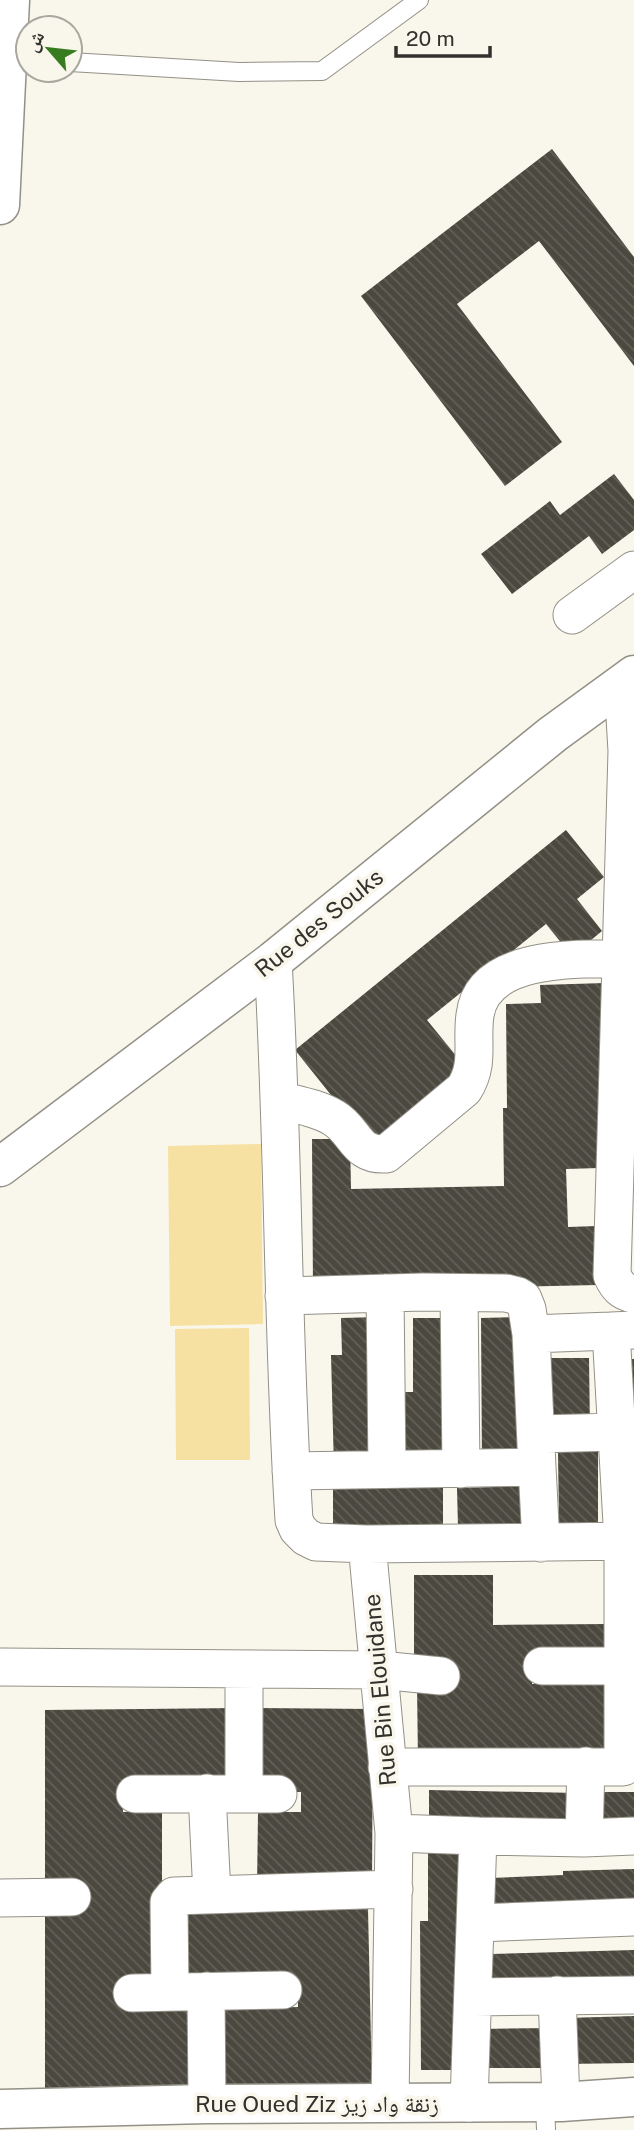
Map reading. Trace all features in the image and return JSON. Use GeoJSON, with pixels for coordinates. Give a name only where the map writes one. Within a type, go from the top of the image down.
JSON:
{"type":"FeatureCollection","features":[{"type":"Feature","properties":{"kind":"street"},"geometry":{"type":"LineString","coordinates":[[10,0],[14,30]]}},
{"type":"Feature","properties":{"kind":"street"},"geometry":{"type":"LineString","coordinates":[[0,205],[15,84]]}},
{"type":"Feature","properties":{"kind":"street"},"geometry":{"type":"LineString","coordinates":[[572,615],[634,570]]}},
{"type":"Feature","properties":{"kind":"street"},"geometry":{"type":"LineString","coordinates":[[629,679],[626,751],[627,959],[612,1275],[616,1285],[634,1293]]}},
{"type":"Feature","properties":{"kind":"street","name":"Rue des Souks"},"geometry":{"type":"LineString","coordinates":[[0,1167],[273,961],[553,734],[629,679]]}},
{"type":"Feature","properties":{"kind":"street"},"geometry":{"type":"LineString","coordinates":[[280,1100],[334,1118],[348,1129],[368,1152],[386,1154],[464,1089],[472,1077],[476,1005],[492,982],[527,965],[554,961],[627,959]]}},
{"type":"Feature","properties":{"kind":"street"},"geometry":{"type":"LineString","coordinates":[[273,961],[291,1471],[294,1520],[298,1529],[316,1542],[367,1544],[629,1541]]}},
{"type":"Feature","properties":{"kind":"street"},"geometry":{"type":"LineString","coordinates":[[385,1293],[387,1469]]}},
{"type":"Feature","properties":{"kind":"street"},"geometry":{"type":"LineString","coordinates":[[459,1293],[461,1469]]}},
{"type":"Feature","properties":{"kind":"street"},"geometry":{"type":"LineString","coordinates":[[284,1296],[506,1293],[518,1296],[526,1303],[531,1334],[541,1543]]}},
{"type":"Feature","properties":{"kind":"street"},"geometry":{"type":"LineString","coordinates":[[387,1767],[628,1768],[624,1666],[629,1541],[618,1432],[623,1331],[531,1334]]}},
{"type":"Feature","properties":{"kind":"street"},"geometry":{"type":"LineString","coordinates":[[291,1471],[461,1469],[618,1432]]}},
{"type":"Feature","properties":{"kind":"street","name":"Rue Bin Elouidane"},"geometry":{"type":"LineString","coordinates":[[367,1544],[394,1833],[390,2102]]}},
{"type":"Feature","properties":{"kind":"street"},"geometry":{"type":"LineString","coordinates":[[541,1666],[624,1666]]}},
{"type":"Feature","properties":{"kind":"street"},"geometry":{"type":"LineString","coordinates":[[0,1667],[380,1670],[441,1676]]}},
{"type":"Feature","properties":{"kind":"street"},"geometry":{"type":"LineString","coordinates":[[135,1794],[261,1793],[244,1670]]}},
{"type":"Feature","properties":{"kind":"street"},"geometry":{"type":"LineString","coordinates":[[584,1838],[586,1766]]}},
{"type":"Feature","properties":{"kind":"street"},"geometry":{"type":"LineString","coordinates":[[207,1793],[212,1895]]}},
{"type":"Feature","properties":{"kind":"street"},"geometry":{"type":"LineString","coordinates":[[394,1833],[584,1838],[634,1836]]}},
{"type":"Feature","properties":{"kind":"street"},"geometry":{"type":"LineString","coordinates":[[469,2103],[478,1836]]}},
{"type":"Feature","properties":{"kind":"street"},"geometry":{"type":"LineString","coordinates":[[170,1992],[169,1900],[174,1896],[394,1889]]}},
{"type":"Feature","properties":{"kind":"street"},"geometry":{"type":"LineString","coordinates":[[0,1898],[72,1897]]}},
{"type":"Feature","properties":{"kind":"street"},"geometry":{"type":"LineString","coordinates":[[477,1923],[634,1917]]}},
{"type":"Feature","properties":{"kind":"street"},"geometry":{"type":"LineString","coordinates":[[132,1993],[283,1990]]}},
{"type":"Feature","properties":{"kind":"street"},"geometry":{"type":"LineString","coordinates":[[206,1991],[207,2105]]}},
{"type":"Feature","properties":{"kind":"street"},"geometry":{"type":"LineString","coordinates":[[551,2111],[557,1995]]}},
{"type":"Feature","properties":{"kind":"street"},"geometry":{"type":"LineString","coordinates":[[474,1997],[634,1995]]}},
{"type":"Feature","properties":{"kind":"street","name":"Rue Oued Ziz زنقة واد زيز"},"geometry":{"type":"LineString","coordinates":[[0,2109],[390,2102],[469,2103],[551,2111],[634,2097]]}},
{"type":"Feature","properties":{"kind":"lane"},"geometry":{"type":"LineString","coordinates":[[84,63],[239,72],[322,71],[419,0]]}},
{"type":"Feature","properties":{"kind":"shaded area"},"geometry":{"type":"Polygon","coordinates":[[[261,1144],[263,1324],[170,1326],[168,1146],[261,1144]]]}},
{"type":"Feature","properties":{"kind":"shaded area"},"geometry":{"type":"Polygon","coordinates":[[[249,1328],[250,1460],[176,1460],[175,1329],[249,1328]]]}},
{"type":"Feature","properties":{"kind":"building"},"geometry":{"type":"Polygon","coordinates":[[[552,149],[634,257],[634,366],[539,241],[457,304],[562,442],[505,486],[361,296],[552,149]]]}},
{"type":"Feature","properties":{"kind":"building"},"geometry":{"type":"Polygon","coordinates":[[[614,474],[634,500],[634,530],[602,554],[589,536],[512,594],[481,554],[550,501],[560,515],[614,474]]]}},
{"type":"Feature","properties":{"kind":"building"},"geometry":{"type":"Polygon","coordinates":[[[566,830],[604,877],[577,899],[602,931],[572,956],[546,924],[427,1020],[466,1068],[371,1145],[295,1050],[566,830]]]}},
{"type":"Feature","properties":{"kind":"building"},"geometry":{"type":"Polygon","coordinates":[[[605,983],[607,1106],[598,1106],[599,1168],[566,1169],[568,1227],[597,1226],[597,1285],[313,1291],[312,1139],[350,1139],[351,1189],[504,1186],[503,1108],[507,1108],[506,1004],[541,1003],[540,985],[605,983]]]}},
{"type":"Feature","properties":{"kind":"building"},"geometry":{"type":"Polygon","coordinates":[[[380,1317],[377,1468],[334,1469],[331,1355],[342,1355],[341,1318],[380,1317]]]}},
{"type":"Feature","properties":{"kind":"building"},"geometry":{"type":"Polygon","coordinates":[[[520,1317],[521,1466],[482,1467],[481,1318],[520,1317]]]}},
{"type":"Feature","properties":{"kind":"building"},"geometry":{"type":"Polygon","coordinates":[[[413,1318],[452,1318],[447,1468],[403,1468],[402,1392],[413,1392],[413,1318]]]}},
{"type":"Feature","properties":{"kind":"building"},"geometry":{"type":"Polygon","coordinates":[[[550,1358],[589,1358],[590,1432],[550,1432],[550,1358]]]}},
{"type":"Feature","properties":{"kind":"building"},"geometry":{"type":"Polygon","coordinates":[[[631,1359],[634,1359],[634,1396],[631,1396],[631,1359]]]}},
{"type":"Feature","properties":{"kind":"building"},"geometry":{"type":"Polygon","coordinates":[[[598,1451],[598,1526],[559,1526],[558,1452],[598,1451]]]}},
{"type":"Feature","properties":{"kind":"building"},"geometry":{"type":"Polygon","coordinates":[[[443,1485],[443,1524],[333,1527],[333,1487],[443,1485]]]}},
{"type":"Feature","properties":{"kind":"building"},"geometry":{"type":"Polygon","coordinates":[[[531,1486],[532,1526],[458,1527],[457,1488],[531,1486]]]}},
{"type":"Feature","properties":{"kind":"building"},"geometry":{"type":"Polygon","coordinates":[[[414,1575],[493,1575],[493,1625],[611,1624],[611,1662],[532,1673],[532,1684],[612,1683],[612,1760],[418,1762],[414,1575]]]}},
{"type":"Feature","properties":{"kind":"building"},"geometry":{"type":"Polygon","coordinates":[[[239,1708],[239,1791],[122,1792],[123,1812],[162,1811],[162,1990],[123,1991],[123,2010],[204,2009],[204,2087],[45,2088],[45,1912],[84,1912],[84,1906],[45,1897],[45,1710],[239,1708]]]}},
{"type":"Feature","properties":{"kind":"building"},"geometry":{"type":"Polygon","coordinates":[[[256,1708],[373,1709],[372,1889],[257,1888],[258,1812],[301,1812],[301,1792],[255,1792],[256,1708]]]}},
{"type":"Feature","properties":{"kind":"building"},"geometry":{"type":"Polygon","coordinates":[[[429,1790],[578,1793],[577,1832],[429,1830],[429,1790]]]}},
{"type":"Feature","properties":{"kind":"building"},"geometry":{"type":"Polygon","coordinates":[[[599,1792],[634,1792],[634,1832],[599,1832],[599,1792]]]}},
{"type":"Feature","properties":{"kind":"building"},"geometry":{"type":"Polygon","coordinates":[[[428,1846],[471,1846],[460,2070],[421,2070],[420,1921],[428,1921],[428,1846]]]}},
{"type":"Feature","properties":{"kind":"building"},"geometry":{"type":"Polygon","coordinates":[[[634,1869],[634,1908],[491,1921],[490,1878],[563,1875],[563,1871],[634,1869]]]}},
{"type":"Feature","properties":{"kind":"building"},"geometry":{"type":"Polygon","coordinates":[[[368,1909],[372,2086],[220,2090],[218,2009],[298,2007],[298,1987],[181,1990],[179,1913],[368,1909]]]}},
{"type":"Feature","properties":{"kind":"building"},"geometry":{"type":"Polygon","coordinates":[[[634,1950],[634,1990],[492,1993],[491,1954],[634,1950]]]}},
{"type":"Feature","properties":{"kind":"building"},"geometry":{"type":"Polygon","coordinates":[[[634,2016],[634,2063],[566,2064],[566,2018],[634,2016]]]}},
{"type":"Feature","properties":{"kind":"building"},"geometry":{"type":"Polygon","coordinates":[[[552,2028],[552,2068],[478,2068],[478,2029],[552,2028]]]}}]}
